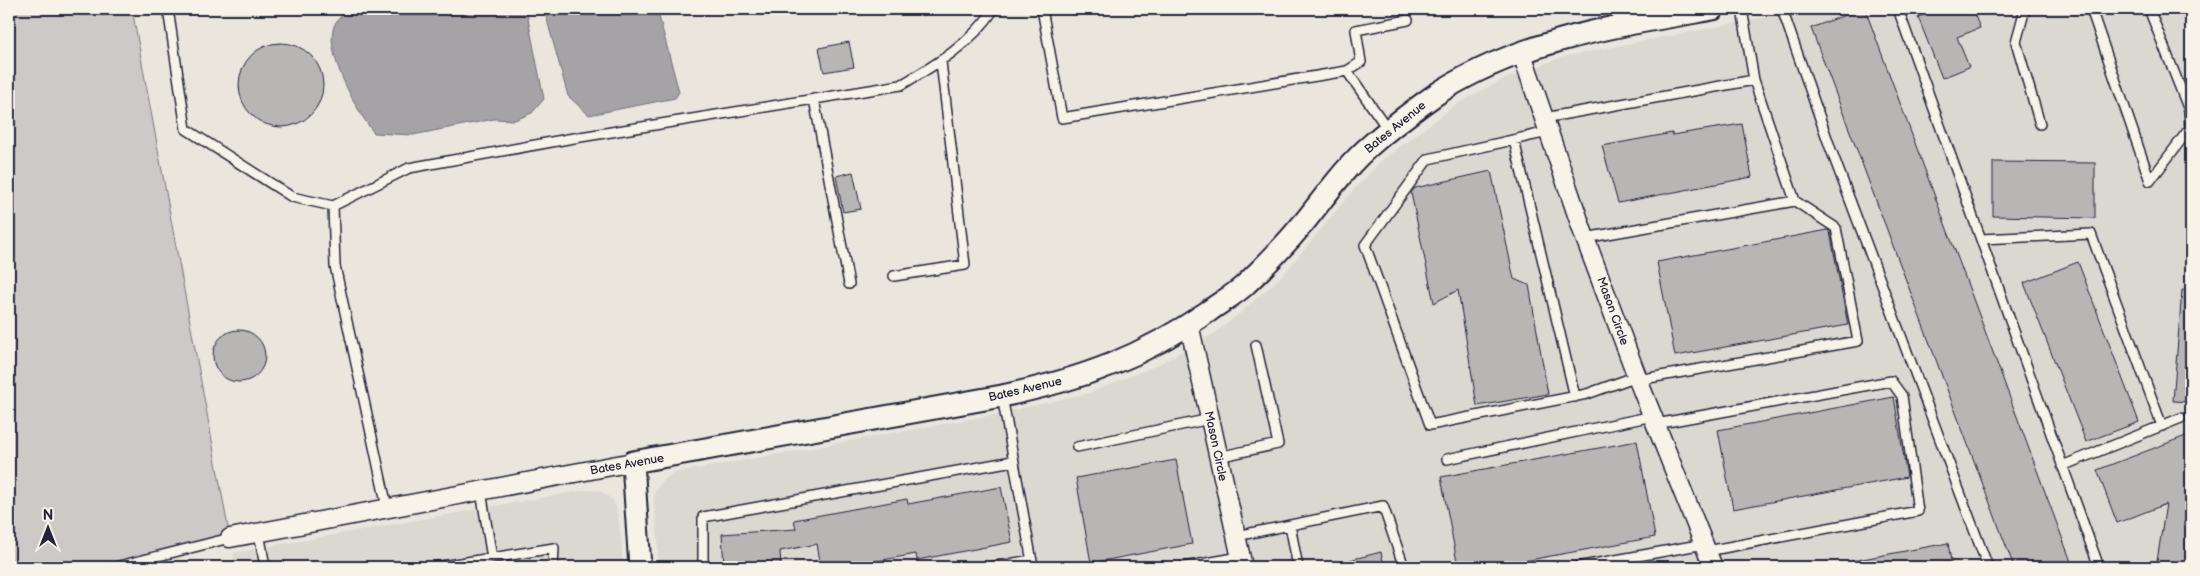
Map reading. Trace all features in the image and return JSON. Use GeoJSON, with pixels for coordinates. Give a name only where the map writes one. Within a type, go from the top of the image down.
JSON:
{"type":"FeatureCollection","features":[{"type":"Feature","properties":{"kind":"street","name":"Bates Avenue"},"geometry":{"type":"LineString","coordinates":[[230,538],[387,507],[1002,396],[1035,389],[1103,369],[1145,351],[1189,324],[1244,286],[1292,236],[1371,144],[1435,96],[1478,71],[1522,51],[1582,33],[1712,9]]}},
{"type":"Feature","properties":{"kind":"street","name":"Mason Circle"},"geometry":{"type":"LineString","coordinates":[[1522,51],[1546,125],[1637,378],[1713,567]]}},
{"type":"Feature","properties":{"kind":"street","name":"Mason Circle"},"geometry":{"type":"LineString","coordinates":[[1189,324],[1242,562]]}},
{"type":"Feature","properties":{"kind":"street"},"geometry":{"type":"LineString","coordinates":[[633,462],[640,567]]}},
{"type":"Feature","properties":{"kind":"lane"},"geometry":{"type":"LineString","coordinates":[[168,9],[186,129],[292,197],[333,206],[409,168],[568,139],[901,85],[941,62],[982,27],[994,9]]}},
{"type":"Feature","properties":{"kind":"lane"},"geometry":{"type":"LineString","coordinates":[[1042,9],[1062,118],[1347,71],[1361,62],[1356,30],[1408,20]]}},
{"type":"Feature","properties":{"kind":"lane"},"geometry":{"type":"LineString","coordinates":[[1742,9],[1754,80],[1794,201],[1836,228],[1858,341],[1637,378],[1576,397],[1430,425],[1365,245],[1428,159],[1514,140],[1546,125],[1754,80]]}},
{"type":"Feature","properties":{"kind":"lane"},"geometry":{"type":"LineString","coordinates":[[1782,9],[1830,147],[1988,567]]}},
{"type":"Feature","properties":{"kind":"lane"},"geometry":{"type":"LineString","coordinates":[[1898,9],[2099,567]]}},
{"type":"Feature","properties":{"kind":"lane"},"geometry":{"type":"LineString","coordinates":[[2025,9],[2016,42],[2040,124]]}},
{"type":"Feature","properties":{"kind":"lane"},"geometry":{"type":"LineString","coordinates":[[2091,9],[2150,181],[2190,128],[2189,110],[2149,9]]}},
{"type":"Feature","properties":{"kind":"lane"},"geometry":{"type":"LineString","coordinates":[[894,276],[965,265],[941,62]]}},
{"type":"Feature","properties":{"kind":"lane"},"geometry":{"type":"LineString","coordinates":[[1347,71],[1389,131]]}},
{"type":"Feature","properties":{"kind":"lane"},"geometry":{"type":"LineString","coordinates":[[814,99],[849,284]]}},
{"type":"Feature","properties":{"kind":"lane"},"geometry":{"type":"LineString","coordinates":[[1514,140],[1576,397]]}},
{"type":"Feature","properties":{"kind":"lane"},"geometry":{"type":"LineString","coordinates":[[1586,238],[1794,201]]}},
{"type":"Feature","properties":{"kind":"lane"},"geometry":{"type":"LineString","coordinates":[[333,206],[335,266],[387,507]]}},
{"type":"Feature","properties":{"kind":"lane"},"geometry":{"type":"LineString","coordinates":[[1981,239],[2092,234],[2162,426]]}},
{"type":"Feature","properties":{"kind":"lane"},"geometry":{"type":"LineString","coordinates":[[1218,456],[1278,444],[1256,344]]}},
{"type":"Feature","properties":{"kind":"lane"},"geometry":{"type":"LineString","coordinates":[[1447,459],[1654,420],[1890,381],[1902,396],[1918,511],[1577,567]]}},
{"type":"Feature","properties":{"kind":"lane"},"geometry":{"type":"LineString","coordinates":[[990,567],[1032,564],[1002,396]]}},
{"type":"Feature","properties":{"kind":"lane"},"geometry":{"type":"LineString","coordinates":[[2062,466],[2180,418]]}},
{"type":"Feature","properties":{"kind":"lane"},"geometry":{"type":"LineString","coordinates":[[1077,447],[1210,419]]}},
{"type":"Feature","properties":{"kind":"lane"},"geometry":{"type":"LineString","coordinates":[[703,567],[703,517],[1013,461]]}},
{"type":"Feature","properties":{"kind":"lane"},"geometry":{"type":"LineString","coordinates":[[481,490],[492,558]]}},
{"type":"Feature","properties":{"kind":"lane"},"geometry":{"type":"LineString","coordinates":[[1236,536],[1383,506],[1404,567]]}},
{"type":"Feature","properties":{"kind":"lane"},"geometry":{"type":"LineString","coordinates":[[1290,525],[1298,567]]}},
{"type":"Feature","properties":{"kind":"lane"},"geometry":{"type":"LineString","coordinates":[[259,532],[265,567]]}},
{"type":"Feature","properties":{"kind":"lane"},"geometry":{"type":"LineString","coordinates":[[115,567],[230,538]]}},
{"type":"Feature","properties":{"kind":"lane"},"geometry":{"type":"LineString","coordinates":[[435,567],[554,548],[553,567]]}},
{"type":"Feature","properties":{"kind":"lane"},"geometry":{"type":"LineString","coordinates":[[1184,567],[1242,562]]}},
{"type":"Feature","properties":{"kind":"shaded area"},"geometry":{"type":"Polygon","coordinates":[[[9,9],[132,9],[230,538],[115,567],[9,567],[9,9]]]}},
{"type":"Feature","properties":{"kind":"shaded area"},"geometry":{"type":"Polygon","coordinates":[[[350,9],[526,9],[544,99],[532,113],[515,120],[494,119],[413,135],[374,133],[351,96],[337,63],[333,47],[332,33],[336,22],[350,9]]]}},
{"type":"Feature","properties":{"kind":"shaded area"},"geometry":{"type":"Polygon","coordinates":[[[544,9],[657,9],[679,92],[675,98],[589,115],[568,96],[544,9]]]}},
{"type":"Feature","properties":{"kind":"shaded area"},"geometry":{"type":"Polygon","coordinates":[[[1806,9],[2191,9],[2191,567],[658,567],[655,492],[663,480],[674,473],[992,415],[1089,393],[1155,366],[1215,333],[1239,314],[1283,275],[1350,194],[1382,160],[1457,104],[1498,82],[1562,57],[1806,9]]]}},
{"type":"Feature","properties":{"kind":"shaded area"},"geometry":{"type":"Polygon","coordinates":[[[585,490],[601,491],[614,501],[618,515],[622,547],[622,567],[235,567],[233,553],[585,490]]]}},
{"type":"Feature","properties":{"kind":"building"},"geometry":{"type":"Polygon","coordinates":[[[1865,9],[2073,567],[2014,567],[1811,28],[1865,9]]]}},
{"type":"Feature","properties":{"kind":"building"},"geometry":{"type":"Polygon","coordinates":[[[1939,9],[1972,9],[1980,28],[1957,37],[1969,67],[1942,78],[1918,17],[1939,9]]]}},
{"type":"Feature","properties":{"kind":"building"},"geometry":{"type":"Polygon","coordinates":[[[849,42],[854,67],[824,72],[819,48],[849,42]]]}},
{"type":"Feature","properties":{"kind":"building"},"geometry":{"type":"Polygon","coordinates":[[[281,43],[297,46],[311,55],[320,69],[323,85],[320,101],[311,115],[297,124],[281,127],[265,124],[251,115],[242,101],[239,85],[242,69],[251,55],[265,46],[281,43]]]}},
{"type":"Feature","properties":{"kind":"building"},"geometry":{"type":"Polygon","coordinates":[[[1742,124],[1752,177],[1618,203],[1602,146],[1672,133],[1672,135],[1742,124]]]}},
{"type":"Feature","properties":{"kind":"building"},"geometry":{"type":"Polygon","coordinates":[[[1993,162],[2095,163],[2095,218],[1993,216],[1993,162]]]}},
{"type":"Feature","properties":{"kind":"building"},"geometry":{"type":"Polygon","coordinates":[[[1491,171],[1514,279],[1529,285],[1548,394],[1477,406],[1458,290],[1434,303],[1411,193],[1415,188],[1491,171]]]}},
{"type":"Feature","properties":{"kind":"building"},"geometry":{"type":"Polygon","coordinates":[[[853,172],[861,209],[843,212],[836,176],[853,172]]]}},
{"type":"Feature","properties":{"kind":"building"},"geometry":{"type":"Polygon","coordinates":[[[1828,230],[1830,232],[1848,325],[1675,356],[1657,262],[1828,230]]]}},
{"type":"Feature","properties":{"kind":"building"},"geometry":{"type":"Polygon","coordinates":[[[2078,262],[2139,422],[2086,442],[2024,283],[2078,262]]]}},
{"type":"Feature","properties":{"kind":"building"},"geometry":{"type":"Polygon","coordinates":[[[2182,290],[2191,291],[2191,402],[2173,401],[2182,290]]]}},
{"type":"Feature","properties":{"kind":"building"},"geometry":{"type":"Polygon","coordinates":[[[234,330],[244,330],[253,334],[261,342],[265,356],[261,370],[253,378],[244,382],[234,382],[225,378],[217,370],[213,361],[213,351],[217,342],[225,334],[234,330]]]}},
{"type":"Feature","properties":{"kind":"building"},"geometry":{"type":"Polygon","coordinates":[[[1894,397],[1907,477],[1733,509],[1718,430],[1894,397]]]}},
{"type":"Feature","properties":{"kind":"building"},"geometry":{"type":"Polygon","coordinates":[[[2191,434],[2191,538],[2187,567],[2156,567],[2166,504],[2117,523],[2097,470],[2191,434]]]}},
{"type":"Feature","properties":{"kind":"building"},"geometry":{"type":"Polygon","coordinates":[[[1637,441],[1655,537],[1491,567],[1458,567],[1441,477],[1637,441]]]}},
{"type":"Feature","properties":{"kind":"building"},"geometry":{"type":"Polygon","coordinates":[[[1176,460],[1192,544],[1091,563],[1076,478],[1176,460]]]}},
{"type":"Feature","properties":{"kind":"building"},"geometry":{"type":"Polygon","coordinates":[[[1001,487],[1012,542],[917,560],[916,554],[844,567],[821,567],[817,544],[780,551],[781,567],[724,567],[722,534],[796,529],[794,520],[907,499],[908,504],[1001,487]]]}},
{"type":"Feature","properties":{"kind":"building"},"geometry":{"type":"Polygon","coordinates":[[[1948,543],[1952,567],[1853,567],[1852,561],[1948,543]]]}},
{"type":"Feature","properties":{"kind":"building"},"geometry":{"type":"Polygon","coordinates":[[[1381,552],[1384,567],[1338,567],[1338,563],[1381,552]]]}}]}
